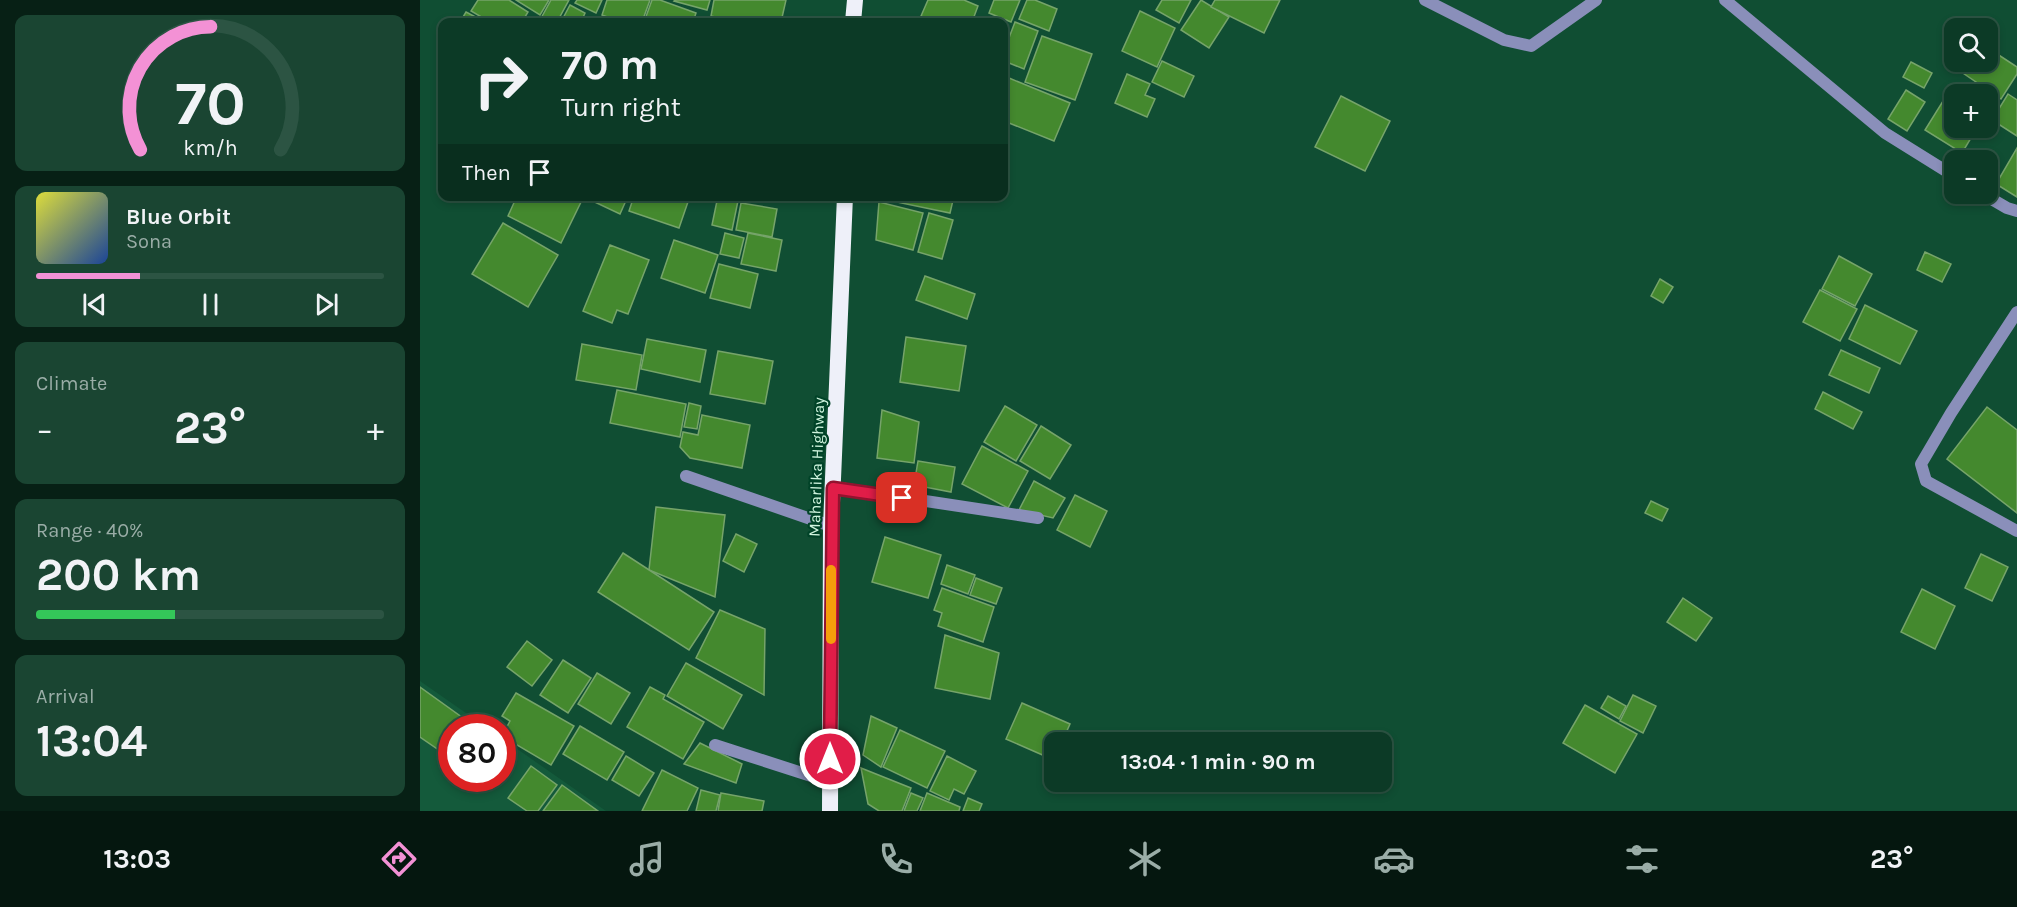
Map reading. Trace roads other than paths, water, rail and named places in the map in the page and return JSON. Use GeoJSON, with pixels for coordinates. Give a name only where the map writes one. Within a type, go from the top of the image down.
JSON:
{"type":"FeatureCollection","features":[{"type":"Feature","properties":{"kind":"highway"},"geometry":{"type":"LineString","coordinates":[[853,18],[855,0]]}},
{"type":"Feature","properties":{"kind":"highway","name":"Maharlika Highway"},"geometry":{"type":"LineString","coordinates":[[830,811],[831,526],[844,201]]}},
{"type":"Feature","properties":{"kind":"street"},"geometry":{"type":"LineString","coordinates":[[1425,0],[1503,40],[1531,46],[1596,0]]}},
{"type":"Feature","properties":{"kind":"street"},"geometry":{"type":"LineString","coordinates":[[1725,0],[1885,133],[1944,170]]}},
{"type":"Feature","properties":{"kind":"street"},"geometry":{"type":"LineString","coordinates":[[1998,203],[2017,211]]}},
{"type":"Feature","properties":{"kind":"street"},"geometry":{"type":"LineString","coordinates":[[2017,312],[1951,413],[1921,464],[1926,481],[2017,531]]}},
{"type":"Feature","properties":{"kind":"street"},"geometry":{"type":"LineString","coordinates":[[686,476],[831,526]]}},
{"type":"Feature","properties":{"kind":"street"},"geometry":{"type":"LineString","coordinates":[[833,488],[1038,518]]}},
{"type":"Feature","properties":{"kind":"street"},"geometry":{"type":"LineString","coordinates":[[716,745],[830,782]]}}]}
